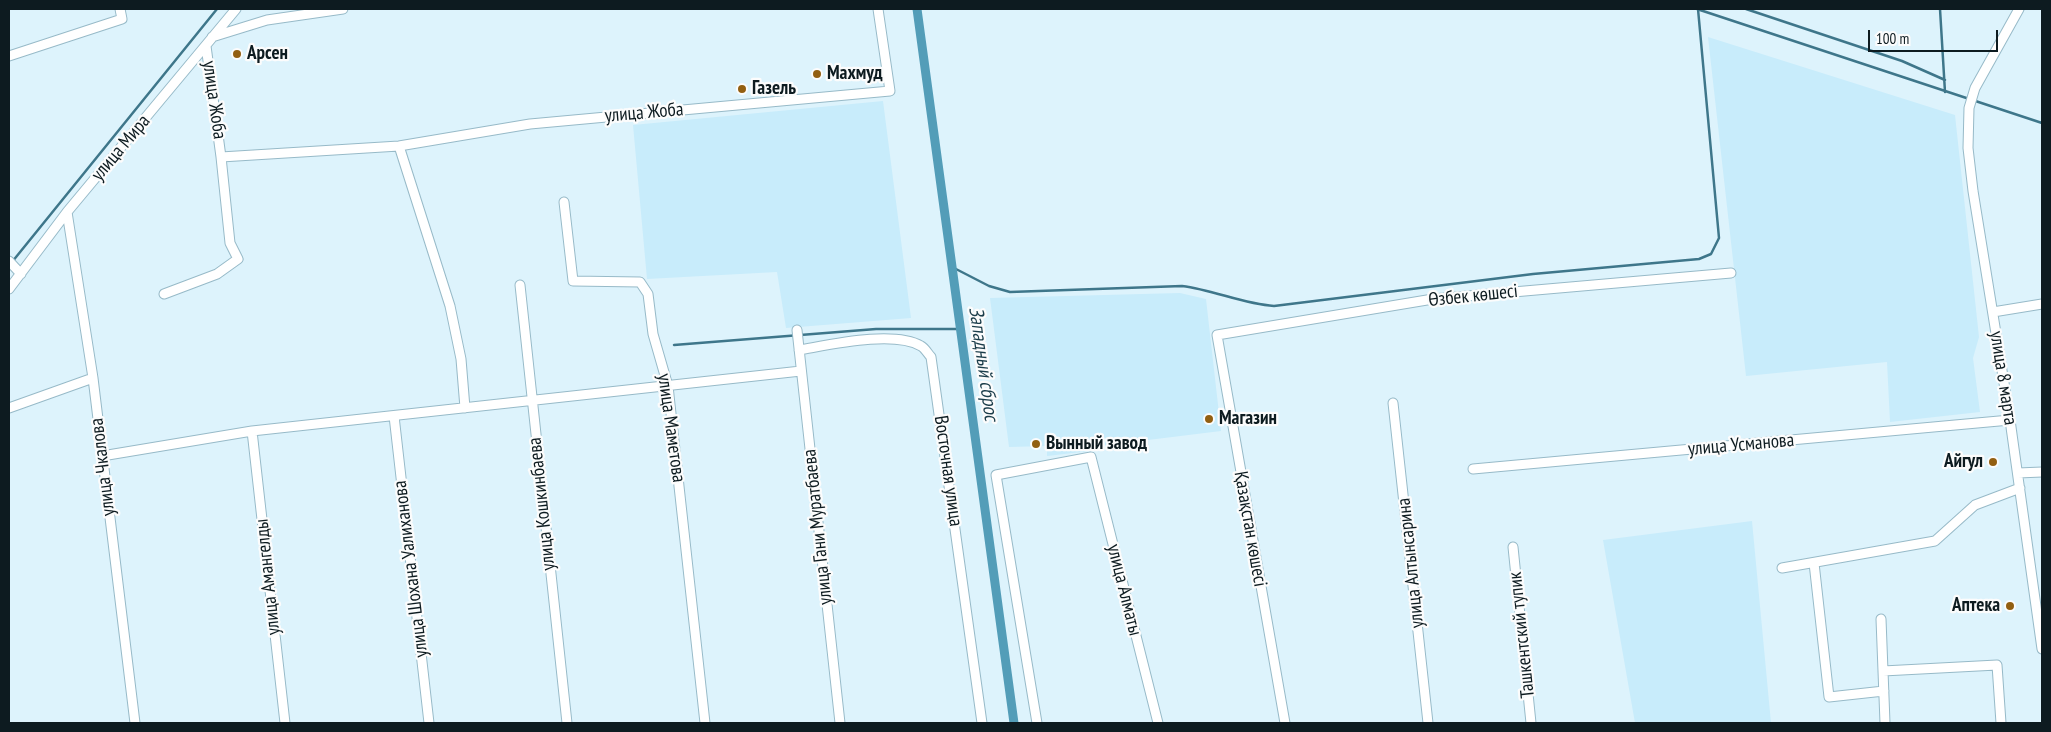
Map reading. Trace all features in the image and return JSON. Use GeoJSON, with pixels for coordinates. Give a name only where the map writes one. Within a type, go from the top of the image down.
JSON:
{"type":"FeatureCollection","features":[{"type":"Feature","properties":{"kind":"street"},"geometry":{"type":"LineString","coordinates":[[9,56],[122,19],[120,9]]}},
{"type":"Feature","properties":{"kind":"street","name":"улица Мира"},"geometry":{"type":"LineString","coordinates":[[9,289],[67,212],[236,9]]}},
{"type":"Feature","properties":{"kind":"street"},"geometry":{"type":"LineString","coordinates":[[209,42],[267,20],[343,9]]}},
{"type":"Feature","properties":{"kind":"street","name":"улица Жоба"},"geometry":{"type":"LineString","coordinates":[[209,42],[221,157],[399,146],[530,124],[890,90],[878,9]]}},
{"type":"Feature","properties":{"kind":"street","name":"улица 8 марта"},"geometry":{"type":"LineString","coordinates":[[2019,9],[2012,25],[1983,70],[1969,108],[1968,148],[1973,191],[2018,473],[2041,630],[2042,649]]}},
{"type":"Feature","properties":{"kind":"street"},"geometry":{"type":"LineString","coordinates":[[399,146],[450,306],[460,359],[465,408]]}},
{"type":"Feature","properties":{"kind":"street"},"geometry":{"type":"LineString","coordinates":[[164,294],[217,274],[238,259],[230,243],[221,157]]}},
{"type":"Feature","properties":{"kind":"street","name":"улица Маметова"},"geometry":{"type":"LineString","coordinates":[[564,202],[573,281],[640,282],[648,294],[653,334],[668,386],[705,723]]}},
{"type":"Feature","properties":{"kind":"street","name":"улица Чкалова"},"geometry":{"type":"LineString","coordinates":[[67,212],[93,378],[135,723]]}},
{"type":"Feature","properties":{"kind":"street"},"geometry":{"type":"LineString","coordinates":[[9,261],[21,274]]}},
{"type":"Feature","properties":{"kind":"street","name":"Өзбек көшесі"},"geometry":{"type":"LineString","coordinates":[[1217,334],[1433,299],[1731,273]]}},
{"type":"Feature","properties":{"kind":"street","name":"улица Кошкинбаева"},"geometry":{"type":"LineString","coordinates":[[520,285],[567,723]]}},
{"type":"Feature","properties":{"kind":"street"},"geometry":{"type":"LineString","coordinates":[[1993,312],[2042,304]]}},
{"type":"Feature","properties":{"kind":"street","name":"улица Гани Муратбаева"},"geometry":{"type":"LineString","coordinates":[[796,330],[840,723]]}},
{"type":"Feature","properties":{"kind":"street","name":"Қазақстан көшесі"},"geometry":{"type":"LineString","coordinates":[[1217,334],[1285,723]]}},
{"type":"Feature","properties":{"kind":"street","name":"Восточная улица"},"geometry":{"type":"LineString","coordinates":[[799,350],[870,338],[904,341],[921,346],[931,357],[982,723]]}},
{"type":"Feature","properties":{"kind":"street"},"geometry":{"type":"LineString","coordinates":[[102,456],[252,431],[801,371]]}},
{"type":"Feature","properties":{"kind":"street"},"geometry":{"type":"LineString","coordinates":[[9,408],[93,378]]}},
{"type":"Feature","properties":{"kind":"street","name":"улица Алтынсарина"},"geometry":{"type":"LineString","coordinates":[[1393,403],[1428,723]]}},
{"type":"Feature","properties":{"kind":"street","name":"улица Шохана Уалиханова"},"geometry":{"type":"LineString","coordinates":[[394,416],[429,723]]}},
{"type":"Feature","properties":{"kind":"street","name":"улица Усманова"},"geometry":{"type":"LineString","coordinates":[[1473,469],[2010,420]]}},
{"type":"Feature","properties":{"kind":"street","name":"улица Амангелды"},"geometry":{"type":"LineString","coordinates":[[252,431],[284,723]]}},
{"type":"Feature","properties":{"kind":"street","name":"улица Алматы"},"geometry":{"type":"LineString","coordinates":[[1037,723],[996,475],[1091,458],[1158,723]]}},
{"type":"Feature","properties":{"kind":"street"},"geometry":{"type":"LineString","coordinates":[[2018,473],[2042,472]]}},
{"type":"Feature","properties":{"kind":"street"},"geometry":{"type":"LineString","coordinates":[[1782,568],[1935,541],[1975,504],[2020,488]]}},
{"type":"Feature","properties":{"kind":"street","name":"Ташкентский тупик"},"geometry":{"type":"LineString","coordinates":[[1513,547],[1531,723]]}},
{"type":"Feature","properties":{"kind":"street"},"geometry":{"type":"LineString","coordinates":[[1814,563],[1829,697],[1884,691]]}},
{"type":"Feature","properties":{"kind":"street"},"geometry":{"type":"LineString","coordinates":[[1881,620],[1885,723]]}},
{"type":"Feature","properties":{"kind":"street"},"geometry":{"type":"LineString","coordinates":[[1883,671],[1996,665],[2001,723]]}},
{"type":"Feature","properties":{"kind":"shaded area"},"geometry":{"type":"Polygon","coordinates":[[[1708,37],[1955,115],[1979,337],[1973,358],[1980,412],[1890,422],[1887,362],[1746,376],[1708,37]]]}},
{"type":"Feature","properties":{"kind":"shaded area"},"geometry":{"type":"Polygon","coordinates":[[[883,101],[911,318],[786,328],[777,272],[647,279],[633,125],[883,101]]]}},
{"type":"Feature","properties":{"kind":"shaded area"},"geometry":{"type":"Polygon","coordinates":[[[1180,293],[1206,299],[1221,431],[1148,440],[1111,441],[1099,450],[1047,456],[1047,446],[1009,447],[990,298],[1180,293]]]}},
{"type":"Feature","properties":{"kind":"shaded area"},"geometry":{"type":"Polygon","coordinates":[[[1752,521],[1771,723],[1635,723],[1603,540],[1752,521]]]}},
{"type":"Feature","properties":{"kind":"waterway"},"geometry":{"type":"LineString","coordinates":[[12,262],[217,9]]}},
{"type":"Feature","properties":{"kind":"waterway","name":"Западный сброс"},"geometry":{"type":"LineString","coordinates":[[917,9],[1014,723]]}},
{"type":"Feature","properties":{"kind":"waterway"},"geometry":{"type":"LineString","coordinates":[[1697,9],[2042,123]]}},
{"type":"Feature","properties":{"kind":"waterway"},"geometry":{"type":"LineString","coordinates":[[954,268],[989,286],[1010,292],[1182,286],[1251,303],[1274,306],[1533,274],[1699,259],[1711,254],[1719,238],[1698,9]]}},
{"type":"Feature","properties":{"kind":"waterway"},"geometry":{"type":"LineString","coordinates":[[1746,9],[1902,61],[1945,80]]}},
{"type":"Feature","properties":{"kind":"waterway"},"geometry":{"type":"LineString","coordinates":[[1940,9],[1945,92]]}},
{"type":"Feature","properties":{"kind":"waterway"},"geometry":{"type":"LineString","coordinates":[[674,345],[876,329],[962,329]]}},
{"type":"Feature","properties":{"kind":"place","name":"Арсен"},"geometry":{"type":"Point","coordinates":[237,54]}},
{"type":"Feature","properties":{"kind":"place","name":"Махмуд"},"geometry":{"type":"Point","coordinates":[817,74]}},
{"type":"Feature","properties":{"kind":"place","name":"Газель"},"geometry":{"type":"Point","coordinates":[742,89]}},
{"type":"Feature","properties":{"kind":"place","name":"Магазин"},"geometry":{"type":"Point","coordinates":[1209,419]}},
{"type":"Feature","properties":{"kind":"place","name":"Вынный завод"},"geometry":{"type":"Point","coordinates":[1036,444]}},
{"type":"Feature","properties":{"kind":"place","name":"Айгул"},"geometry":{"type":"Point","coordinates":[1993,462]}},
{"type":"Feature","properties":{"kind":"place","name":"Аптека"},"geometry":{"type":"Point","coordinates":[2010,606]}}]}
